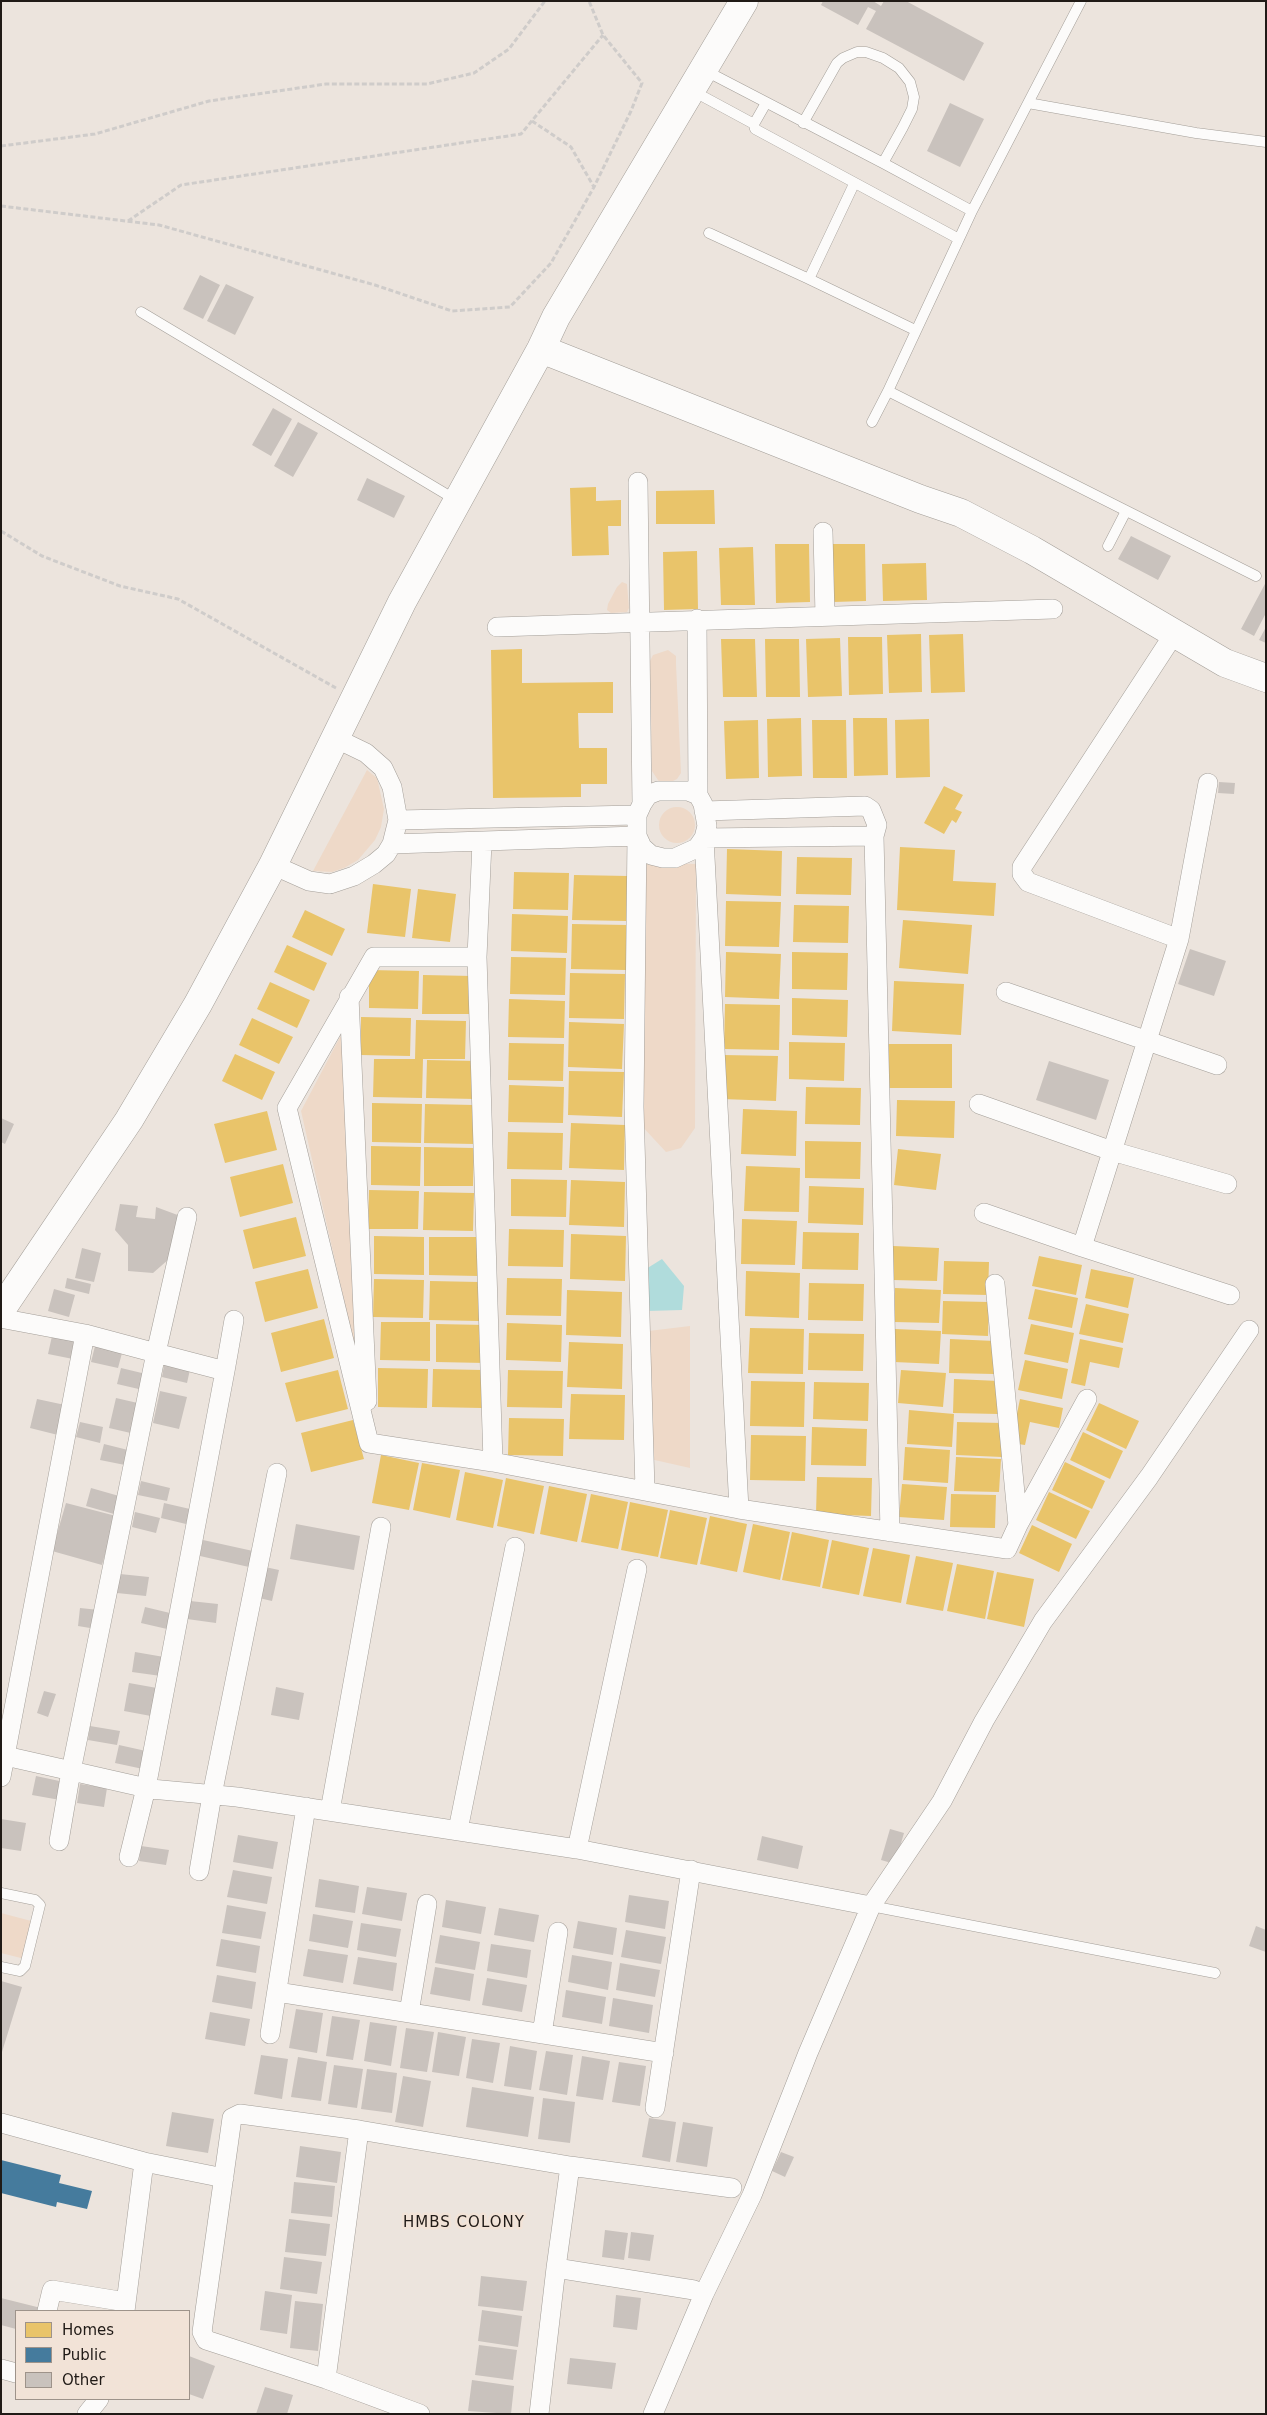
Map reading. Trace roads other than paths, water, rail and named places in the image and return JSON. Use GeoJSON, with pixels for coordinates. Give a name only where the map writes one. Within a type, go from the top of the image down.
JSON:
{"type":"FeatureCollection","features":[{"type":"Feature","properties":{"kind":"main road"},"geometry":{"type":"LineString","coordinates":[[3,1318],[129,1120],[198,1004],[273,865],[402,602],[541,349],[556,317],[744,1]]}},
{"type":"Feature","properties":{"kind":"main road"},"geometry":{"type":"LineString","coordinates":[[541,349],[920,499],[961,513],[1032,550],[1225,663],[1266,678]]}},
{"type":"Feature","properties":{"kind":"street"},"geometry":{"type":"LineString","coordinates":[[638,482],[640,809],[637,836],[634,1108],[645,1490]]}},
{"type":"Feature","properties":{"kind":"street"},"geometry":{"type":"LineString","coordinates":[[823,532],[825,616]]}},
{"type":"Feature","properties":{"kind":"street"},"geometry":{"type":"LineString","coordinates":[[497,627],[698,619],[1053,610]]}},
{"type":"Feature","properties":{"kind":"street"},"geometry":{"type":"LineString","coordinates":[[698,619],[701,803],[707,826],[704,838],[739,1509]]}},
{"type":"Feature","properties":{"kind":"street"},"geometry":{"type":"LineString","coordinates":[[1174,634],[1022,867],[1022,874],[1028,882],[1179,939]]}},
{"type":"Feature","properties":{"kind":"street"},"geometry":{"type":"LineString","coordinates":[[273,865],[309,881],[330,884],[354,876],[374,864],[386,854],[392,844],[398,820],[392,788],[383,768],[366,753],[335,738]]}},
{"type":"Feature","properties":{"kind":"street"},"geometry":{"type":"LineString","coordinates":[[1082,1247],[1179,939],[1208,783]]}},
{"type":"Feature","properties":{"kind":"street"},"geometry":{"type":"LineString","coordinates":[[640,809],[648,796],[658,791],[680,790],[701,803],[865,806],[871,810],[877,825],[874,836],[890,1532]]}},
{"type":"Feature","properties":{"kind":"street"},"geometry":{"type":"LineString","coordinates":[[398,820],[640,809]]}},
{"type":"Feature","properties":{"kind":"street"},"geometry":{"type":"LineString","coordinates":[[637,836],[642,847],[651,855],[663,858],[675,858],[686,854],[697,848],[704,838]]}},
{"type":"Feature","properties":{"kind":"street"},"geometry":{"type":"LineString","coordinates":[[392,844],[637,836]]}},
{"type":"Feature","properties":{"kind":"street"},"geometry":{"type":"LineString","coordinates":[[704,838],[874,836]]}},
{"type":"Feature","properties":{"kind":"street"},"geometry":{"type":"LineString","coordinates":[[482,842],[476,957],[493,1462]]}},
{"type":"Feature","properties":{"kind":"street"},"geometry":{"type":"LineString","coordinates":[[369,1443],[287,1108],[349,997],[374,957],[476,957]]}},
{"type":"Feature","properties":{"kind":"street"},"geometry":{"type":"LineString","coordinates":[[1006,992],[1217,1065]]}},
{"type":"Feature","properties":{"kind":"street"},"geometry":{"type":"LineString","coordinates":[[349,997],[369,1443]]}},
{"type":"Feature","properties":{"kind":"street"},"geometry":{"type":"LineString","coordinates":[[979,1104],[1112,1151],[1227,1184]]}},
{"type":"Feature","properties":{"kind":"street"},"geometry":{"type":"LineString","coordinates":[[984,1213],[1230,1295]]}},
{"type":"Feature","properties":{"kind":"street"},"geometry":{"type":"LineString","coordinates":[[59,1841],[71,1772],[156,1353],[187,1216]]}},
{"type":"Feature","properties":{"kind":"street"},"geometry":{"type":"LineString","coordinates":[[995,1284],[1018,1525]]}},
{"type":"Feature","properties":{"kind":"street"},"geometry":{"type":"LineString","coordinates":[[3,1318],[85,1334],[225,1371]]}},
{"type":"Feature","properties":{"kind":"street"},"geometry":{"type":"LineString","coordinates":[[129,1857],[146,1788],[234,1320]]}},
{"type":"Feature","properties":{"kind":"street"},"geometry":{"type":"LineString","coordinates":[[652,2414],[704,2294],[752,2195],[808,2053],[871,1906],[942,1801],[984,1721],[1043,1621],[1150,1477],[1249,1330]]}},
{"type":"Feature","properties":{"kind":"street"},"geometry":{"type":"LineString","coordinates":[[1,1777],[85,1334]]}},
{"type":"Feature","properties":{"kind":"street"},"geometry":{"type":"LineString","coordinates":[[369,1443],[493,1462],[739,1509],[1007,1549],[1018,1525],[1087,1400]]}},
{"type":"Feature","properties":{"kind":"street"},"geometry":{"type":"LineString","coordinates":[[199,1871],[212,1795],[277,1473]]}},
{"type":"Feature","properties":{"kind":"street"},"geometry":{"type":"LineString","coordinates":[[330,1811],[381,1527]]}},
{"type":"Feature","properties":{"kind":"street"},"geometry":{"type":"LineString","coordinates":[[458,1830],[515,1547]]}},
{"type":"Feature","properties":{"kind":"street"},"geometry":{"type":"LineString","coordinates":[[577,1849],[638,1569]]}},
{"type":"Feature","properties":{"kind":"street"},"geometry":{"type":"LineString","coordinates":[[4,1755],[146,1788],[306,1807],[577,1849],[871,1906]]}},
{"type":"Feature","properties":{"kind":"street"},"geometry":{"type":"LineString","coordinates":[[270,2034],[306,1807]]}},
{"type":"Feature","properties":{"kind":"street"},"geometry":{"type":"LineString","coordinates":[[656,2108],[691,1870]]}},
{"type":"Feature","properties":{"kind":"street"},"geometry":{"type":"LineString","coordinates":[[408,2013],[427,1904]]}},
{"type":"Feature","properties":{"kind":"street"},"geometry":{"type":"LineString","coordinates":[[542,2034],[558,1932]]}},
{"type":"Feature","properties":{"kind":"street"},"geometry":{"type":"LineString","coordinates":[[277,1992],[664,2053]]}},
{"type":"Feature","properties":{"kind":"street"},"geometry":{"type":"LineString","coordinates":[[420,2414],[326,2379],[206,2340],[202,2332],[232,2118],[240,2114],[358,2130],[570,2166],[732,2188]]}},
{"type":"Feature","properties":{"kind":"street"},"geometry":{"type":"LineString","coordinates":[[1,2123],[144,2162],[224,2178]]}},
{"type":"Feature","properties":{"kind":"street"},"geometry":{"type":"LineString","coordinates":[[326,2379],[358,2130]]}},
{"type":"Feature","properties":{"kind":"street"},"geometry":{"type":"LineString","coordinates":[[47,2310],[52,2290],[126,2307],[144,2162]]}},
{"type":"Feature","properties":{"kind":"street"},"geometry":{"type":"LineString","coordinates":[[539,2414],[570,2166]]}},
{"type":"Feature","properties":{"kind":"street"},"geometry":{"type":"LineString","coordinates":[[556,2268],[694,2290]]}},
{"type":"Feature","properties":{"kind":"street"},"geometry":{"type":"LineString","coordinates":[[1,2369],[15,2373]]}},
{"type":"Feature","properties":{"kind":"street"},"geometry":{"type":"LineString","coordinates":[[87,2414],[98,2400]]}},
{"type":"Feature","properties":{"kind":"lane"},"geometry":{"type":"LineString","coordinates":[[872,422],[972,211],[1081,1]]}},
{"type":"Feature","properties":{"kind":"lane"},"geometry":{"type":"LineString","coordinates":[[803,122],[837,63],[843,58],[857,52],[866,52],[883,58],[899,68],[910,82],[914,97],[912,109],[883,163]]}},
{"type":"Feature","properties":{"kind":"lane"},"geometry":{"type":"LineString","coordinates":[[697,80],[766,103],[972,211]]}},
{"type":"Feature","properties":{"kind":"lane"},"geometry":{"type":"LineString","coordinates":[[697,80],[754,124],[755,129],[959,239]]}},
{"type":"Feature","properties":{"kind":"lane"},"geometry":{"type":"LineString","coordinates":[[1028,102],[1220,137],[1266,142]]}},
{"type":"Feature","properties":{"kind":"lane"},"geometry":{"type":"LineString","coordinates":[[754,124],[766,103]]}},
{"type":"Feature","properties":{"kind":"lane"},"geometry":{"type":"LineString","coordinates":[[809,279],[854,184]]}},
{"type":"Feature","properties":{"kind":"lane"},"geometry":{"type":"LineString","coordinates":[[709,233],[916,330]]}},
{"type":"Feature","properties":{"kind":"lane"},"geometry":{"type":"LineString","coordinates":[[141,312],[457,500]]}},
{"type":"Feature","properties":{"kind":"lane"},"geometry":{"type":"LineString","coordinates":[[888,391],[1256,576]]}},
{"type":"Feature","properties":{"kind":"lane"},"geometry":{"type":"LineString","coordinates":[[1108,546],[1126,511]]}},
{"type":"Feature","properties":{"kind":"lane"},"geometry":{"type":"LineString","coordinates":[[1,1893],[35,1900],[40,1905],[26,1966],[20,1971],[1,1967]]}},
{"type":"Feature","properties":{"kind":"lane"},"geometry":{"type":"LineString","coordinates":[[871,1906],[1215,1973]]}},
{"type":"Feature","properties":{"kind":"water"},"geometry":{"type":"Polygon","coordinates":[[[662,1259],[684,1286],[682,1310],[647,1311],[646,1269],[662,1259]]]}},
{"type":"Feature","properties":{"kind":"district","name":"HMBS COLONY"},"geometry":{"type":"Point","coordinates":[464,2223]}}]}
